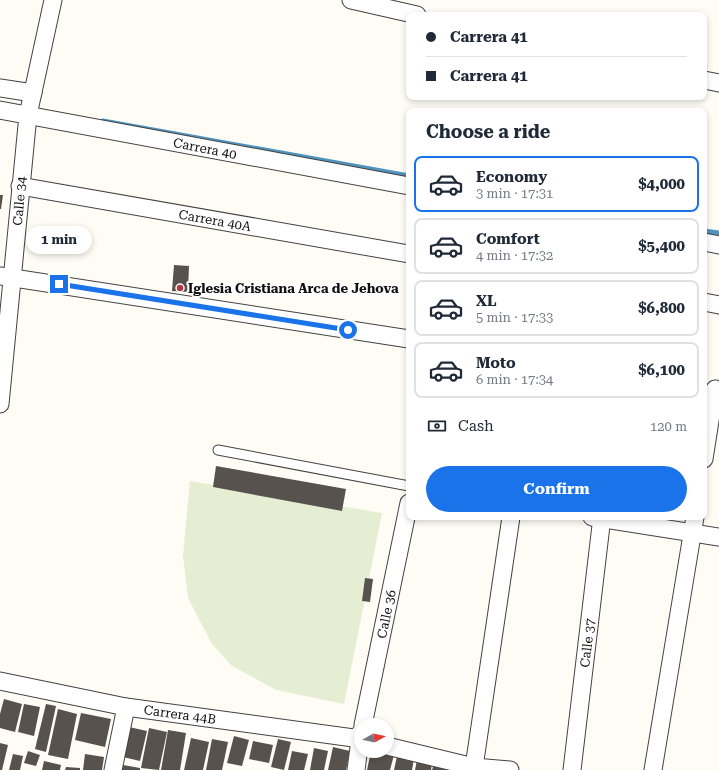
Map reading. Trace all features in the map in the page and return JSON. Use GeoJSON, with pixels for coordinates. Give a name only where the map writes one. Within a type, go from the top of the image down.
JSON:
{"type":"FeatureCollection","features":[{"type":"Feature","properties":{"kind":"street","name":"Calle 34"},"geometry":{"type":"LineString","coordinates":[[0,404],[7,277],[30,104],[53,0]]}},
{"type":"Feature","properties":{"kind":"street"},"geometry":{"type":"LineString","coordinates":[[351,0],[406,12]]}},
{"type":"Feature","properties":{"kind":"street"},"geometry":{"type":"LineString","coordinates":[[707,81],[719,84]]}},
{"type":"Feature","properties":{"kind":"street"},"geometry":{"type":"LineString","coordinates":[[0,88],[30,104]]}},
{"type":"Feature","properties":{"kind":"street","name":"Carrera 40"},"geometry":{"type":"LineString","coordinates":[[0,110],[30,104],[406,185]]}},
{"type":"Feature","properties":{"kind":"street","name":"Carrera 40A"},"geometry":{"type":"LineString","coordinates":[[20,186],[406,253]]}},
{"type":"Feature","properties":{"kind":"street"},"geometry":{"type":"LineString","coordinates":[[707,243],[719,245]]}},
{"type":"Feature","properties":{"kind":"street"},"geometry":{"type":"LineString","coordinates":[[7,277],[406,339]]}},
{"type":"Feature","properties":{"kind":"street"},"geometry":{"type":"LineString","coordinates":[[707,303],[719,305]]}},
{"type":"Feature","properties":{"kind":"street"},"geometry":{"type":"LineString","coordinates":[[707,436],[713,389]]}},
{"type":"Feature","properties":{"kind":"street","name":"Calle 36"},"geometry":{"type":"LineString","coordinates":[[364,718],[406,517]]}},
{"type":"Feature","properties":{"kind":"street"},"geometry":{"type":"LineString","coordinates":[[474,767],[511,520]]}},
{"type":"Feature","properties":{"kind":"street","name":"Calle 37"},"geometry":{"type":"LineString","coordinates":[[572,770],[599,520]]}},
{"type":"Feature","properties":{"kind":"street"},"geometry":{"type":"LineString","coordinates":[[630,520],[693,524],[719,536]]}},
{"type":"Feature","properties":{"kind":"street"},"geometry":{"type":"LineString","coordinates":[[654,770],[693,524]]}},
{"type":"Feature","properties":{"kind":"street","name":"Carrera 44B"},"geometry":{"type":"LineString","coordinates":[[0,681],[126,707],[354,733]]}},
{"type":"Feature","properties":{"kind":"street"},"geometry":{"type":"LineString","coordinates":[[113,770],[126,707]]}},
{"type":"Feature","properties":{"kind":"street"},"geometry":{"type":"LineString","coordinates":[[394,748],[474,767],[510,770]]}},
{"type":"Feature","properties":{"kind":"street","name":"Calle 36"},"geometry":{"type":"LineString","coordinates":[[356,770],[358,758]]}},
{"type":"Feature","properties":{"kind":"lane"},"geometry":{"type":"LineString","coordinates":[[218,450],[406,485]]}},
{"type":"Feature","properties":{"kind":"green space"},"geometry":{"type":"Polygon","coordinates":[[[190,481],[382,513],[344,704],[276,690],[232,666],[212,644],[188,598],[183,556],[190,481]]]}},
{"type":"Feature","properties":{"kind":"building"},"geometry":{"type":"Polygon","coordinates":[[[0,195],[3,195],[1,209],[0,209],[0,195]]]}},
{"type":"Feature","properties":{"kind":"building"},"geometry":{"type":"Polygon","coordinates":[[[174,265],[189,266],[188,292],[172,291],[174,265]]]}},
{"type":"Feature","properties":{"kind":"building"},"geometry":{"type":"Polygon","coordinates":[[[216,466],[346,489],[342,511],[213,487],[216,466]]]}},
{"type":"Feature","properties":{"kind":"building"},"geometry":{"type":"Polygon","coordinates":[[[365,578],[373,579],[370,602],[362,601],[365,578]]]}},
{"type":"Feature","properties":{"kind":"building"},"geometry":{"type":"Polygon","coordinates":[[[4,699],[22,704],[15,732],[0,728],[0,714],[4,699]]]}},
{"type":"Feature","properties":{"kind":"building"},"geometry":{"type":"Polygon","coordinates":[[[24,704],[40,707],[34,736],[18,732],[24,704]]]}},
{"type":"Feature","properties":{"kind":"building"},"geometry":{"type":"Polygon","coordinates":[[[46,704],[56,706],[46,752],[35,749],[46,704]]]}},
{"type":"Feature","properties":{"kind":"building"},"geometry":{"type":"Polygon","coordinates":[[[58,709],[77,714],[68,759],[48,755],[58,709]]]}},
{"type":"Feature","properties":{"kind":"building"},"geometry":{"type":"Polygon","coordinates":[[[81,713],[111,719],[105,747],[75,740],[81,713]]]}},
{"type":"Feature","properties":{"kind":"building"},"geometry":{"type":"Polygon","coordinates":[[[129,727],[147,731],[140,761],[123,757],[129,727]]]}},
{"type":"Feature","properties":{"kind":"building"},"geometry":{"type":"Polygon","coordinates":[[[149,728],[167,732],[159,770],[141,768],[149,728]]]}},
{"type":"Feature","properties":{"kind":"building"},"geometry":{"type":"Polygon","coordinates":[[[168,730],[186,733],[180,770],[161,770],[168,730]]]}},
{"type":"Feature","properties":{"kind":"building"},"geometry":{"type":"Polygon","coordinates":[[[234,736],[249,740],[242,766],[227,763],[234,736]]]}},
{"type":"Feature","properties":{"kind":"building"},"geometry":{"type":"Polygon","coordinates":[[[191,738],[209,742],[203,770],[184,770],[191,738]]]}},
{"type":"Feature","properties":{"kind":"building"},"geometry":{"type":"Polygon","coordinates":[[[212,739],[228,742],[222,770],[206,770],[212,739]]]}},
{"type":"Feature","properties":{"kind":"building"},"geometry":{"type":"Polygon","coordinates":[[[278,739],[291,742],[284,770],[271,767],[278,739]]]}},
{"type":"Feature","properties":{"kind":"building"},"geometry":{"type":"Polygon","coordinates":[[[253,741],[273,745],[269,763],[249,759],[253,741]]]}},
{"type":"Feature","properties":{"kind":"building"},"geometry":{"type":"Polygon","coordinates":[[[0,743],[8,745],[2,770],[0,770],[0,743]]]}},
{"type":"Feature","properties":{"kind":"building"},"geometry":{"type":"Polygon","coordinates":[[[333,747],[350,751],[346,770],[328,770],[333,747]]]}},
{"type":"Feature","properties":{"kind":"building"},"geometry":{"type":"Polygon","coordinates":[[[314,748],[328,751],[324,770],[310,770],[314,748]]]}},
{"type":"Feature","properties":{"kind":"building"},"geometry":{"type":"Polygon","coordinates":[[[28,751],[40,755],[36,766],[24,763],[28,751]]]}},
{"type":"Feature","properties":{"kind":"building"},"geometry":{"type":"Polygon","coordinates":[[[292,751],[308,754],[304,770],[288,770],[292,751]]]}},
{"type":"Feature","properties":{"kind":"building"},"geometry":{"type":"Polygon","coordinates":[[[13,754],[23,756],[20,770],[9,770],[13,754]]]}},
{"type":"Feature","properties":{"kind":"building"},"geometry":{"type":"Polygon","coordinates":[[[85,754],[104,757],[102,770],[83,770],[85,754]]]}},
{"type":"Feature","properties":{"kind":"building"},"geometry":{"type":"Polygon","coordinates":[[[397,756],[414,759],[412,770],[394,770],[397,756]]]}},
{"type":"Feature","properties":{"kind":"building"},"geometry":{"type":"Polygon","coordinates":[[[370,758],[393,758],[390,770],[367,770],[370,758]]]}},
{"type":"Feature","properties":{"kind":"building"},"geometry":{"type":"Polygon","coordinates":[[[417,760],[432,763],[431,770],[415,770],[417,760]]]}},
{"type":"Feature","properties":{"kind":"building"},"geometry":{"type":"Polygon","coordinates":[[[435,760],[450,765],[449,770],[432,770],[435,760]]]}},
{"type":"Feature","properties":{"kind":"building"},"geometry":{"type":"Polygon","coordinates":[[[44,761],[61,765],[60,770],[42,770],[44,761]]]}},
{"type":"Feature","properties":{"kind":"building"},"geometry":{"type":"Polygon","coordinates":[[[123,765],[140,768],[140,770],[122,770],[123,765]]]}},
{"type":"Feature","properties":{"kind":"building"},"geometry":{"type":"Polygon","coordinates":[[[66,767],[80,768],[80,770],[65,770],[66,767]]]}},
{"type":"Feature","properties":{"kind":"waterway"},"geometry":{"type":"LineString","coordinates":[[103,121],[406,175]]}},
{"type":"Feature","properties":{"kind":"waterway"},"geometry":{"type":"LineString","coordinates":[[707,231],[719,233]]}},
{"type":"Feature","properties":{"kind":"place","name":"Iglesia Cristiana Arca de Jehova"},"geometry":{"type":"Point","coordinates":[180,288]}},
{"type":"Feature","properties":{"kind":"route"},"geometry":{"type":"LineString","coordinates":[[59,284],[348,330]]}}]}
